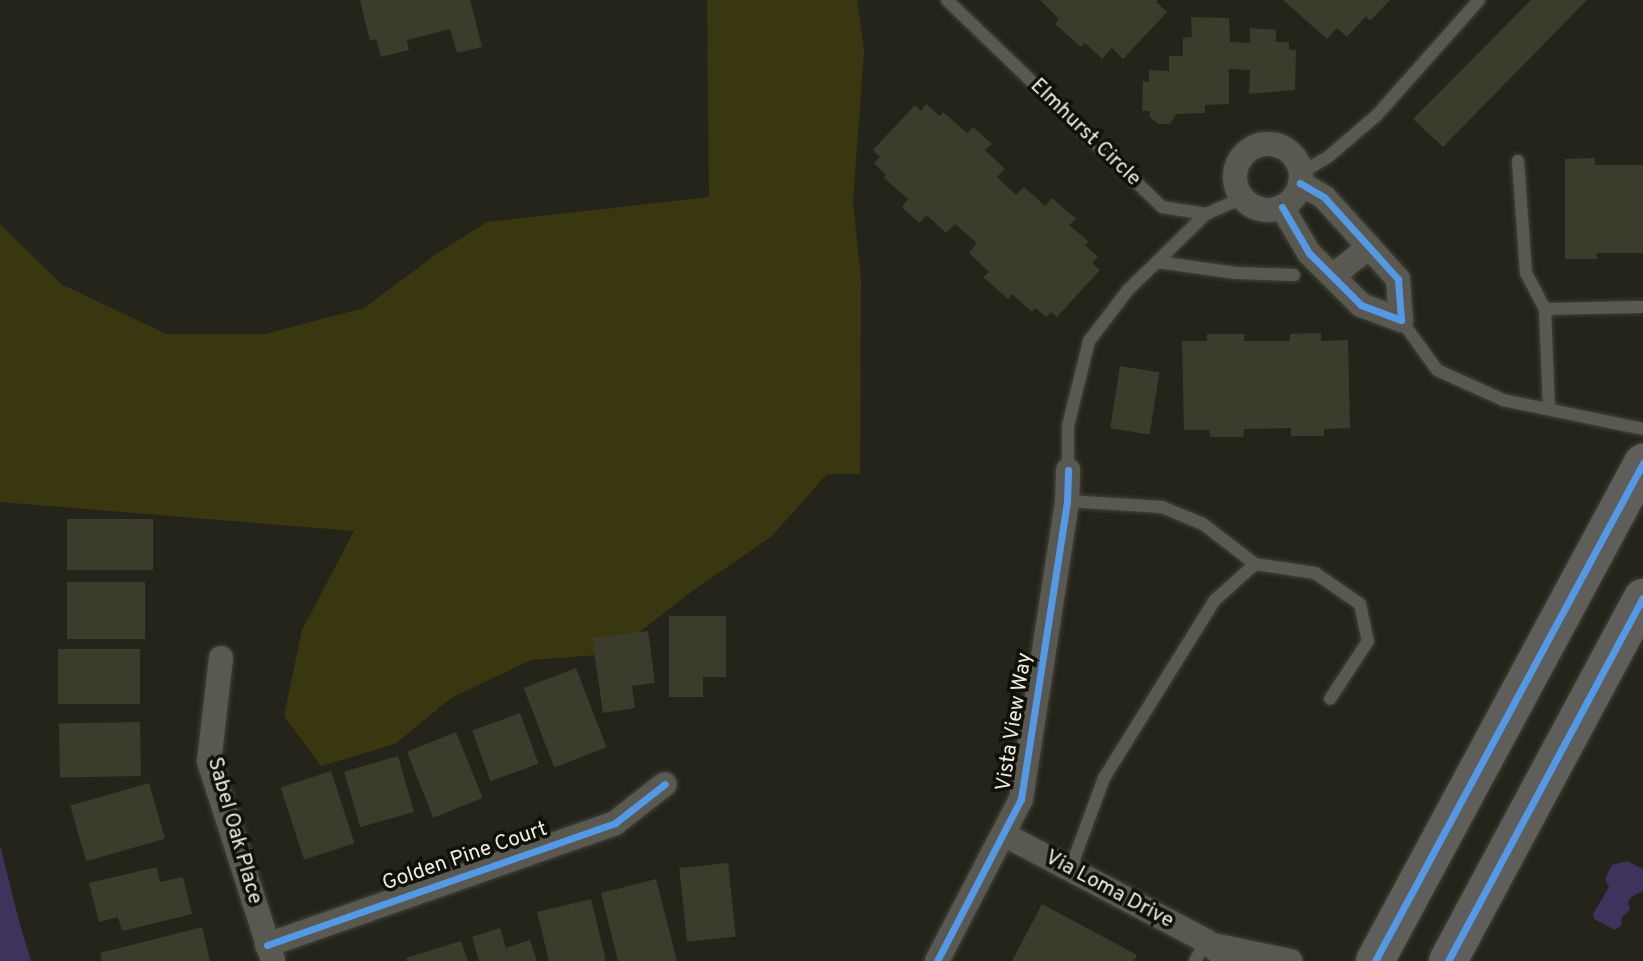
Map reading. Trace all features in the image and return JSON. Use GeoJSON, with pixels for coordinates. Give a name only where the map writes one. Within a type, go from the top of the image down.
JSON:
{"type":"FeatureCollection","features":[{"type":"Feature","properties":{"kind":"main road"},"geometry":{"type":"LineString","coordinates":[[1375,961],[1643,463]]}},
{"type":"Feature","properties":{"kind":"main road"},"geometry":{"type":"LineString","coordinates":[[1448,961],[1643,598]]}},
{"type":"Feature","properties":{"kind":"street"},"geometry":{"type":"LineString","coordinates":[[1282,207],[1309,253],[1334,275],[1361,305],[1401,320],[1398,279],[1324,197],[1301,178],[1288,150],[1272,145],[1259,145],[1243,156],[1235,180],[1243,198],[1259,209],[1282,207],[1294,197],[1301,178]]}},
{"type":"Feature","properties":{"kind":"street"},"geometry":{"type":"LineString","coordinates":[[1334,275],[1369,247]]}},
{"type":"Feature","properties":{"kind":"street","name":"Vista View Way"},"geometry":{"type":"LineString","coordinates":[[937,961],[1005,835],[1021,799],[1067,500],[1068,470]]}},
{"type":"Feature","properties":{"kind":"street","name":"Sabel Oak Place"},"geometry":{"type":"LineString","coordinates":[[221,658],[209,761],[270,953]]}},
{"type":"Feature","properties":{"kind":"street","name":"Golden Pine Court"},"geometry":{"type":"LineString","coordinates":[[270,953],[615,823],[665,784]]}},
{"type":"Feature","properties":{"kind":"street","name":"Via Loma Drive"},"geometry":{"type":"LineString","coordinates":[[1005,835],[1211,952],[1290,961]]}},
{"type":"Feature","properties":{"kind":"lane","name":"Elmhurst Circle"},"geometry":{"type":"LineString","coordinates":[[947,0],[1162,207],[1206,214]]}},
{"type":"Feature","properties":{"kind":"lane"},"geometry":{"type":"LineString","coordinates":[[1301,178],[1377,115],[1479,0]]}},
{"type":"Feature","properties":{"kind":"lane"},"geometry":{"type":"LineString","coordinates":[[1518,162],[1526,273],[1545,309],[1549,409]]}},
{"type":"Feature","properties":{"kind":"lane"},"geometry":{"type":"LineString","coordinates":[[1068,470],[1068,426],[1088,341],[1128,290],[1206,214],[1243,198]]}},
{"type":"Feature","properties":{"kind":"lane"},"geometry":{"type":"LineString","coordinates":[[1157,262],[1236,273],[1294,275]]}},
{"type":"Feature","properties":{"kind":"lane"},"geometry":{"type":"LineString","coordinates":[[1545,309],[1643,307]]}},
{"type":"Feature","properties":{"kind":"lane"},"geometry":{"type":"LineString","coordinates":[[1401,320],[1437,370],[1503,400],[1643,429]]}},
{"type":"Feature","properties":{"kind":"lane"},"geometry":{"type":"LineString","coordinates":[[1067,500],[1162,507],[1203,524],[1255,564],[1315,573],[1360,604],[1368,641],[1330,699]]}},
{"type":"Feature","properties":{"kind":"lane"},"geometry":{"type":"LineString","coordinates":[[1070,870],[1104,778],[1214,601],[1255,564]]}},
{"type":"Feature","properties":{"kind":"shaded area"},"geometry":{"type":"Polygon","coordinates":[[[707,0],[857,0],[864,50],[853,202],[861,279],[860,474],[827,474],[772,536],[691,592],[611,654],[531,660],[451,698],[395,744],[321,766],[284,716],[302,630],[354,531],[0,502],[0,224],[61,284],[166,334],[265,334],[364,308],[438,253],[487,222],[709,197],[707,0]]]}},
{"type":"Feature","properties":{"kind":"shaded area"},"geometry":{"type":"Polygon","coordinates":[[[0,845],[19,921],[31,961],[0,961],[0,845]]]}},
{"type":"Feature","properties":{"kind":"shaded area"},"geometry":{"type":"Polygon","coordinates":[[[1627,861],[1643,869],[1643,891],[1631,897],[1628,902],[1630,910],[1622,917],[1621,926],[1615,930],[1594,919],[1593,914],[1609,887],[1605,879],[1612,865],[1627,861]]]}},
{"type":"Feature","properties":{"kind":"building"},"geometry":{"type":"Polygon","coordinates":[[[360,0],[470,0],[482,47],[457,53],[450,29],[407,40],[409,50],[381,57],[376,39],[370,41],[360,0]]]}},
{"type":"Feature","properties":{"kind":"building"},"geometry":{"type":"Polygon","coordinates":[[[1040,0],[1158,0],[1156,2],[1167,12],[1123,59],[1112,48],[1102,59],[1085,43],[1081,47],[1055,24],[1059,19],[1040,0]]]}},
{"type":"Feature","properties":{"kind":"building"},"geometry":{"type":"Polygon","coordinates":[[[1283,0],[1390,0],[1370,21],[1366,16],[1347,37],[1337,28],[1327,39],[1283,0]]]}},
{"type":"Feature","properties":{"kind":"building"},"geometry":{"type":"Polygon","coordinates":[[[1531,0],[1587,0],[1443,147],[1413,119],[1531,0]]]}},
{"type":"Feature","properties":{"kind":"building"},"geometry":{"type":"Polygon","coordinates":[[[1191,17],[1229,18],[1230,42],[1250,43],[1250,28],[1276,30],[1276,42],[1289,42],[1289,50],[1296,50],[1295,90],[1249,94],[1250,70],[1229,69],[1229,104],[1205,105],[1205,113],[1176,114],[1170,124],[1158,124],[1150,117],[1150,111],[1142,111],[1143,81],[1149,82],[1149,70],[1169,71],[1169,56],[1183,56],[1183,38],[1192,37],[1191,17]]]}},
{"type":"Feature","properties":{"kind":"building"},"geometry":{"type":"Polygon","coordinates":[[[926,104],[940,116],[943,112],[967,133],[973,127],[992,144],[985,150],[1005,169],[997,177],[1016,195],[1024,187],[1045,206],[1052,198],[1076,219],[1069,225],[1089,242],[1085,245],[1098,257],[1092,263],[1100,270],[1057,317],[1051,312],[1046,317],[1035,308],[1032,312],[1012,294],[1008,299],[983,277],[989,272],[969,253],[977,243],[955,224],[946,233],[927,215],[919,223],[902,207],[908,199],[884,178],[886,175],[874,163],[880,157],[873,150],[915,105],[921,111],[926,104]]]}},
{"type":"Feature","properties":{"kind":"building"},"geometry":{"type":"Polygon","coordinates":[[[1595,158],[1595,165],[1643,165],[1643,253],[1597,253],[1597,259],[1565,259],[1565,159],[1595,158]]]}},
{"type":"Feature","properties":{"kind":"building"},"geometry":{"type":"Polygon","coordinates":[[[1321,333],[1321,341],[1348,340],[1350,428],[1324,429],[1324,436],[1291,436],[1291,428],[1244,429],[1243,437],[1210,437],[1209,430],[1184,430],[1182,341],[1207,341],[1207,334],[1244,334],[1244,341],[1290,341],[1290,334],[1321,333]]]}},
{"type":"Feature","properties":{"kind":"building"},"geometry":{"type":"Polygon","coordinates":[[[1120,366],[1160,372],[1150,434],[1110,428],[1120,366]]]}},
{"type":"Feature","properties":{"kind":"building"},"geometry":{"type":"Polygon","coordinates":[[[67,519],[153,519],[153,570],[67,570],[67,519]]]}},
{"type":"Feature","properties":{"kind":"building"},"geometry":{"type":"Polygon","coordinates":[[[67,582],[145,582],[145,639],[67,639],[67,582]]]}},
{"type":"Feature","properties":{"kind":"building"},"geometry":{"type":"Polygon","coordinates":[[[669,616],[726,616],[726,677],[703,677],[703,697],[669,697],[669,616]]]}},
{"type":"Feature","properties":{"kind":"building"},"geometry":{"type":"Polygon","coordinates":[[[648,631],[655,683],[632,686],[635,708],[603,713],[592,638],[648,631]]]}},
{"type":"Feature","properties":{"kind":"building"},"geometry":{"type":"Polygon","coordinates":[[[58,649],[140,649],[140,704],[58,704],[58,649]]]}},
{"type":"Feature","properties":{"kind":"building"},"geometry":{"type":"Polygon","coordinates":[[[576,668],[606,747],[554,767],[524,688],[576,668]]]}},
{"type":"Feature","properties":{"kind":"building"},"geometry":{"type":"Polygon","coordinates":[[[520,713],[538,764],[491,781],[472,730],[520,713]]]}},
{"type":"Feature","properties":{"kind":"building"},"geometry":{"type":"Polygon","coordinates":[[[140,722],[141,776],[60,777],[59,723],[140,722]]]}},
{"type":"Feature","properties":{"kind":"building"},"geometry":{"type":"Polygon","coordinates":[[[456,732],[483,798],[433,818],[407,752],[456,732]]]}},
{"type":"Feature","properties":{"kind":"building"},"geometry":{"type":"Polygon","coordinates":[[[398,756],[414,812],[360,827],[344,771],[398,756]]]}},
{"type":"Feature","properties":{"kind":"building"},"geometry":{"type":"Polygon","coordinates":[[[331,771],[354,843],[304,860],[281,787],[331,771]]]}},
{"type":"Feature","properties":{"kind":"building"},"geometry":{"type":"Polygon","coordinates":[[[149,783],[165,839],[86,861],[70,806],[149,783]]]}},
{"type":"Feature","properties":{"kind":"building"},"geometry":{"type":"Polygon","coordinates":[[[728,863],[736,937],[687,942],[679,868],[728,863]]]}},
{"type":"Feature","properties":{"kind":"building"},"geometry":{"type":"Polygon","coordinates":[[[157,867],[160,882],[183,877],[192,914],[122,931],[118,917],[99,922],[89,883],[157,867]]]}},
{"type":"Feature","properties":{"kind":"building"},"geometry":{"type":"Polygon","coordinates":[[[656,879],[677,961],[618,961],[601,893],[656,879]]]}},
{"type":"Feature","properties":{"kind":"building"},"geometry":{"type":"Polygon","coordinates":[[[591,899],[606,961],[549,961],[537,912],[591,899]]]}},
{"type":"Feature","properties":{"kind":"building"},"geometry":{"type":"Polygon","coordinates":[[[1042,904],[1137,955],[1134,961],[1012,961],[1042,904]]]}},
{"type":"Feature","properties":{"kind":"building"},"geometry":{"type":"Polygon","coordinates":[[[202,927],[210,961],[102,961],[100,953],[202,927]]]}},
{"type":"Feature","properties":{"kind":"building"},"geometry":{"type":"Polygon","coordinates":[[[500,928],[506,948],[530,940],[537,961],[479,961],[472,937],[500,928]]]}},
{"type":"Feature","properties":{"kind":"building"},"geometry":{"type":"Polygon","coordinates":[[[461,941],[468,961],[407,961],[406,958],[461,941]]]}},
{"type":"Feature","properties":{"kind":"cycle path"},"geometry":{"type":"LineString","coordinates":[[1282,207],[1309,253],[1361,305],[1401,320],[1398,279],[1324,197],[1300,183]]}},
{"type":"Feature","properties":{"kind":"cycle path"},"geometry":{"type":"LineString","coordinates":[[1375,961],[1643,463]]}},
{"type":"Feature","properties":{"kind":"cycle path"},"geometry":{"type":"LineString","coordinates":[[937,961],[1021,799],[1067,501],[1068,470]]}},
{"type":"Feature","properties":{"kind":"cycle path"},"geometry":{"type":"LineString","coordinates":[[1448,961],[1643,598]]}},
{"type":"Feature","properties":{"kind":"cycle path"},"geometry":{"type":"LineString","coordinates":[[267,945],[615,823],[665,784]]}}]}
